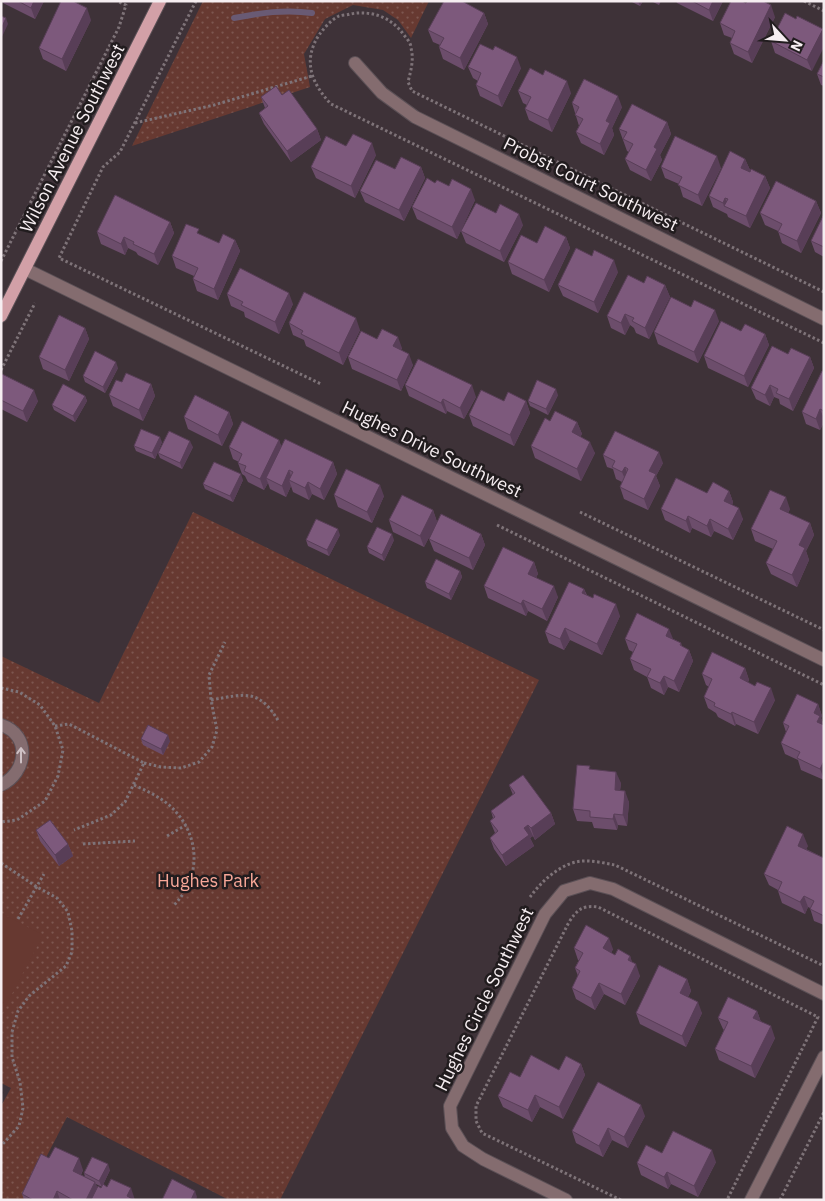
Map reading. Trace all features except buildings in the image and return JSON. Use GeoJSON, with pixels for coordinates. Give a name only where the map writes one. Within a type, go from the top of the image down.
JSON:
{"type":"FeatureCollection","features":[{"type":"Feature","properties":{"kind":"main road","name":"Wilson Avenue Southwest"},"geometry":{"type":"LineString","coordinates":[[1,316],[160,1]]}},
{"type":"Feature","properties":{"kind":"street","name":"Probst Court Southwest"},"geometry":{"type":"LineString","coordinates":[[355,63],[382,93],[414,117],[824,319]]}},
{"type":"Feature","properties":{"kind":"street","name":"Hughes Drive Southwest"},"geometry":{"type":"LineString","coordinates":[[25,270],[824,660]]}},
{"type":"Feature","properties":{"kind":"street"},"geometry":{"type":"LineString","coordinates":[[1,725],[14,733],[20,742],[23,752],[18,772],[11,780],[1,785]]}},
{"type":"Feature","properties":{"kind":"street","name":"Hughes Circle Southwest"},"geometry":{"type":"LineString","coordinates":[[566,1200],[483,1159],[463,1146],[452,1128],[450,1106],[544,914],[564,891],[590,883],[613,889],[824,994]]}},
{"type":"Feature","properties":{"kind":"street"},"geometry":{"type":"LineString","coordinates":[[751,1200],[824,1057]]}},
{"type":"Feature","properties":{"kind":"path"},"geometry":{"type":"LineString","coordinates":[[1,261],[119,26],[126,6],[117,1]]}},
{"type":"Feature","properties":{"kind":"path"},"geometry":{"type":"LineString","coordinates":[[196,1],[120,152],[103,167],[59,258],[321,384]]}},
{"type":"Feature","properties":{"kind":"path"},"geometry":{"type":"LineString","coordinates":[[804,1],[824,11]]}},
{"type":"Feature","properties":{"kind":"path"},"geometry":{"type":"LineString","coordinates":[[135,123],[214,105],[312,76]]}},
{"type":"Feature","properties":{"kind":"path"},"geometry":{"type":"LineString","coordinates":[[1,370],[35,302]]}},
{"type":"Feature","properties":{"kind":"path"},"geometry":{"type":"LineString","coordinates":[[580,512],[824,630]]}},
{"type":"Feature","properties":{"kind":"path"},"geometry":{"type":"LineString","coordinates":[[497,525],[824,685]]}},
{"type":"Feature","properties":{"kind":"path"},"geometry":{"type":"LineString","coordinates":[[55,726],[68,724],[144,763],[161,767],[181,768],[198,762],[212,747],[217,730],[211,700],[209,675],[226,642]]}},
{"type":"Feature","properties":{"kind":"path"},"geometry":{"type":"LineString","coordinates":[[211,700],[244,694],[260,699],[270,707],[279,722]]}},
{"type":"Feature","properties":{"kind":"path"},"geometry":{"type":"LineString","coordinates":[[74,830],[111,815],[126,802],[144,763]]}},
{"type":"Feature","properties":{"kind":"path"},"geometry":{"type":"LineString","coordinates":[[134,785],[159,797],[176,810],[186,826],[193,843],[195,863],[190,883],[181,898],[173,906]]}},
{"type":"Feature","properties":{"kind":"path"},"geometry":{"type":"LineString","coordinates":[[167,836],[186,826]]}},
{"type":"Feature","properties":{"kind":"path"},"geometry":{"type":"LineString","coordinates":[[83,844],[135,842]]}},
{"type":"Feature","properties":{"kind":"path"},"geometry":{"type":"LineString","coordinates":[[1,863],[57,898],[68,912],[72,931],[72,952],[66,966],[29,996],[18,1011],[12,1032],[12,1057],[20,1082],[23,1108],[19,1126],[1,1146]]}},
{"type":"Feature","properties":{"kind":"path"},"geometry":{"type":"LineString","coordinates":[[18,919],[44,874]]}},
{"type":"Feature","properties":{"kind":"path"},"geometry":{"type":"LineString","coordinates":[[621,1200],[482,1133],[476,1121],[476,1106],[569,922],[576,911],[588,906],[598,907],[818,1017],[727,1200]]}},
{"type":"Feature","properties":{"kind":"path"},"geometry":{"type":"LineString","coordinates":[[780,1200],[824,1112]]}},
{"type":"Feature","properties":{"kind":"green space"},"geometry":{"type":"Polygon","coordinates":[[[203,1],[429,1],[411,38],[398,20],[383,10],[353,5],[325,19],[304,54],[310,87],[132,146],[203,1]]]}},
{"type":"Feature","properties":{"kind":"green space","name":"Hughes Park"},"geometry":{"type":"Polygon","coordinates":[[[193,512],[539,680],[280,1200],[229,1200],[67,1117],[24,1200],[1,1200],[1,1106],[11,1088],[1,1083],[1,656],[99,703],[193,512]]]}},
{"type":"Feature","properties":{"kind":"green space"},"geometry":{"type":"Polygon","coordinates":[[[1,913],[43,935],[1,1015],[1,913]]]}},
{"type":"Feature","properties":{"kind":"waterway"},"geometry":{"type":"LineString","coordinates":[[234,18],[273,12],[312,13]]}}]}
